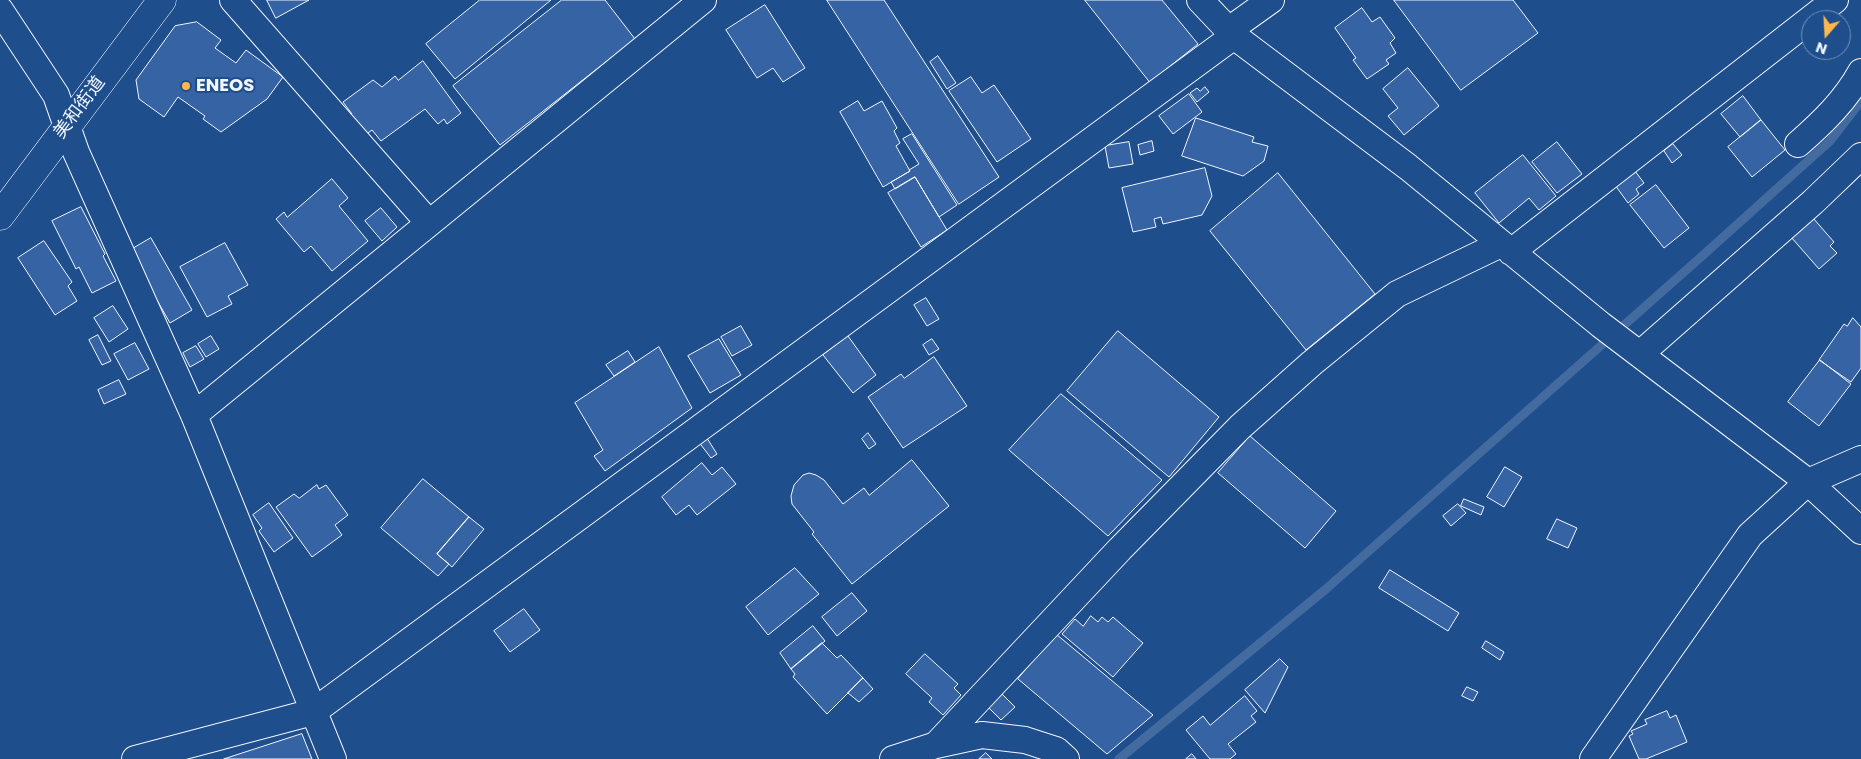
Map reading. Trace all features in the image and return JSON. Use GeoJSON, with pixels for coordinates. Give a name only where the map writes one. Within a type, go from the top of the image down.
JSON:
{"type":"FeatureCollection","features":[{"type":"Feature","properties":{"kind":"main road","name":"美和街道"},"geometry":{"type":"LineString","coordinates":[[0,216],[162,0]]}},
{"type":"Feature","properties":{"kind":"street"},"geometry":{"type":"LineString","coordinates":[[233,0],[430,223]]}},
{"type":"Feature","properties":{"kind":"street"},"geometry":{"type":"LineString","coordinates":[[194,415],[703,0]]}},
{"type":"Feature","properties":{"kind":"street"},"geometry":{"type":"LineString","coordinates":[[1200,0],[1231,33],[1408,167],[1601,324],[1808,482],[1861,531]]}},
{"type":"Feature","properties":{"kind":"street"},"geometry":{"type":"LineString","coordinates":[[135,759],[313,712],[1231,33],[1271,0]]}},
{"type":"Feature","properties":{"kind":"street"},"geometry":{"type":"LineString","coordinates":[[936,745],[1120,549],[1240,427],[1312,363],[1397,294],[1506,248],[1834,0]]}},
{"type":"Feature","properties":{"kind":"street"},"geometry":{"type":"LineString","coordinates":[[0,10],[56,95],[76,152],[194,415],[333,759]]}},
{"type":"Feature","properties":{"kind":"street"},"geometry":{"type":"LineString","coordinates":[[1798,144],[1825,120],[1852,87],[1861,72]]}},
{"type":"Feature","properties":{"kind":"street"},"geometry":{"type":"LineString","coordinates":[[1635,350],[1813,202],[1861,156]]}},
{"type":"Feature","properties":{"kind":"street"},"geometry":{"type":"LineString","coordinates":[[1592,759],[1750,535],[1808,482],[1861,459]]}},
{"type":"Feature","properties":{"kind":"street"},"geometry":{"type":"LineString","coordinates":[[893,759],[936,745],[982,735],[1025,740],[1056,750],[1066,759]]}},
{"type":"Feature","properties":{"kind":"building"},"geometry":{"type":"Polygon","coordinates":[[[267,0],[309,0],[276,18],[267,0]]]}},
{"type":"Feature","properties":{"kind":"building"},"geometry":{"type":"Polygon","coordinates":[[[480,0],[551,0],[455,79],[426,44],[480,0]]]}},
{"type":"Feature","properties":{"kind":"building"},"geometry":{"type":"Polygon","coordinates":[[[562,0],[605,0],[635,39],[500,145],[453,86],[562,0]]]}},
{"type":"Feature","properties":{"kind":"building"},"geometry":{"type":"Polygon","coordinates":[[[827,0],[884,0],[999,177],[959,204],[827,0]]]}},
{"type":"Feature","properties":{"kind":"building"},"geometry":{"type":"Polygon","coordinates":[[[1085,0],[1162,0],[1198,44],[1150,82],[1085,0]]]}},
{"type":"Feature","properties":{"kind":"building"},"geometry":{"type":"Polygon","coordinates":[[[1394,0],[1513,0],[1538,33],[1461,90],[1394,0]]]}},
{"type":"Feature","properties":{"kind":"building"},"geometry":{"type":"Polygon","coordinates":[[[765,5],[805,68],[783,82],[773,68],[757,78],[726,30],[765,5]]]}},
{"type":"Feature","properties":{"kind":"building"},"geometry":{"type":"Polygon","coordinates":[[[1362,8],[1372,22],[1380,17],[1395,38],[1390,43],[1396,53],[1386,60],[1389,64],[1367,79],[1353,60],[1356,58],[1335,28],[1362,8]]]}},
{"type":"Feature","properties":{"kind":"building"},"geometry":{"type":"Polygon","coordinates":[[[197,22],[221,40],[215,48],[236,63],[246,50],[283,77],[267,99],[221,132],[203,119],[205,116],[178,97],[164,117],[139,99],[136,80],[175,26],[197,22]]]}},
{"type":"Feature","properties":{"kind":"building"},"geometry":{"type":"Polygon","coordinates":[[[938,56],[956,83],[947,89],[930,62],[938,56]]]}},
{"type":"Feature","properties":{"kind":"building"},"geometry":{"type":"Polygon","coordinates":[[[423,61],[461,113],[447,124],[444,119],[438,124],[425,109],[381,141],[372,130],[364,136],[349,116],[352,114],[343,102],[373,80],[382,87],[395,76],[398,80],[423,61]]]}},
{"type":"Feature","properties":{"kind":"building"},"geometry":{"type":"Polygon","coordinates":[[[1408,68],[1439,106],[1404,135],[1388,116],[1398,108],[1383,89],[1408,68]]]}},
{"type":"Feature","properties":{"kind":"building"},"geometry":{"type":"Polygon","coordinates":[[[971,77],[982,93],[994,85],[1031,139],[997,162],[949,91],[971,77]]]}},
{"type":"Feature","properties":{"kind":"building"},"geometry":{"type":"Polygon","coordinates":[[[1205,87],[1209,92],[1197,102],[1190,93],[1197,88],[1200,91],[1205,87]]]}},
{"type":"Feature","properties":{"kind":"building"},"geometry":{"type":"Polygon","coordinates":[[[1189,94],[1202,112],[1173,134],[1159,116],[1189,94]]]}},
{"type":"Feature","properties":{"kind":"building"},"geometry":{"type":"Polygon","coordinates":[[[1743,96],[1761,120],[1740,137],[1721,114],[1743,96]]]}},
{"type":"Feature","properties":{"kind":"building"},"geometry":{"type":"Polygon","coordinates":[[[858,101],[864,111],[882,101],[897,128],[894,131],[900,143],[896,146],[910,171],[883,187],[840,112],[858,101]]]}},
{"type":"Feature","properties":{"kind":"building"},"geometry":{"type":"Polygon","coordinates":[[[1196,118],[1254,137],[1252,142],[1268,146],[1264,161],[1243,176],[1182,156],[1196,118]]]}},
{"type":"Feature","properties":{"kind":"building"},"geometry":{"type":"Polygon","coordinates":[[[1761,120],[1785,150],[1752,177],[1728,147],[1761,120]]]}},
{"type":"Feature","properties":{"kind":"building"},"geometry":{"type":"Polygon","coordinates":[[[912,134],[957,205],[939,217],[915,177],[895,189],[891,182],[919,164],[903,139],[912,134]]]}},
{"type":"Feature","properties":{"kind":"building"},"geometry":{"type":"Polygon","coordinates":[[[1152,141],[1154,151],[1140,155],[1138,145],[1152,141]]]}},
{"type":"Feature","properties":{"kind":"building"},"geometry":{"type":"Polygon","coordinates":[[[1129,142],[1133,164],[1109,168],[1105,146],[1129,142]]]}},
{"type":"Feature","properties":{"kind":"building"},"geometry":{"type":"Polygon","coordinates":[[[1557,142],[1582,174],[1557,193],[1532,162],[1557,142]]]}},
{"type":"Feature","properties":{"kind":"building"},"geometry":{"type":"Polygon","coordinates":[[[1673,144],[1682,155],[1672,163],[1664,151],[1673,144]]]}},
{"type":"Feature","properties":{"kind":"building"},"geometry":{"type":"Polygon","coordinates":[[[1523,155],[1556,196],[1539,210],[1529,198],[1499,223],[1475,193],[1523,155]]]}},
{"type":"Feature","properties":{"kind":"building"},"geometry":{"type":"Polygon","coordinates":[[[1205,168],[1212,196],[1202,215],[1163,224],[1161,217],[1154,219],[1156,227],[1133,232],[1122,188],[1205,168]]]}},
{"type":"Feature","properties":{"kind":"building"},"geometry":{"type":"Polygon","coordinates":[[[1635,171],[1644,183],[1636,189],[1639,194],[1628,203],[1615,185],[1635,171]]]}},
{"type":"Feature","properties":{"kind":"building"},"geometry":{"type":"Polygon","coordinates":[[[1278,173],[1375,294],[1306,350],[1210,231],[1278,173]]]}},
{"type":"Feature","properties":{"kind":"building"},"geometry":{"type":"Polygon","coordinates":[[[915,177],[947,230],[921,247],[888,193],[915,177]]]}},
{"type":"Feature","properties":{"kind":"building"},"geometry":{"type":"Polygon","coordinates":[[[332,179],[348,198],[339,206],[368,241],[332,271],[311,246],[304,252],[276,219],[284,212],[287,217],[332,179]]]}},
{"type":"Feature","properties":{"kind":"building"},"geometry":{"type":"Polygon","coordinates":[[[1656,185],[1689,228],[1664,248],[1630,205],[1656,185]]]}},
{"type":"Feature","properties":{"kind":"building"},"geometry":{"type":"Polygon","coordinates":[[[81,207],[105,254],[103,256],[116,281],[92,293],[79,267],[76,269],[52,221],[81,207]]]}},
{"type":"Feature","properties":{"kind":"building"},"geometry":{"type":"Polygon","coordinates":[[[381,208],[397,227],[382,241],[365,221],[381,208]]]}},
{"type":"Feature","properties":{"kind":"building"},"geometry":{"type":"Polygon","coordinates":[[[1813,218],[1834,242],[1830,246],[1837,253],[1819,269],[1791,237],[1813,218]]]}},
{"type":"Feature","properties":{"kind":"building"},"geometry":{"type":"Polygon","coordinates":[[[151,238],[192,310],[170,323],[129,251],[151,238]]]}},
{"type":"Feature","properties":{"kind":"building"},"geometry":{"type":"Polygon","coordinates":[[[44,241],[72,282],[68,286],[77,301],[55,315],[18,258],[44,241]]]}},
{"type":"Feature","properties":{"kind":"building"},"geometry":{"type":"Polygon","coordinates":[[[225,243],[248,285],[228,296],[232,304],[207,317],[180,267],[225,243]]]}},
{"type":"Feature","properties":{"kind":"building"},"geometry":{"type":"Polygon","coordinates":[[[926,298],[939,319],[927,326],[914,305],[926,298]]]}},
{"type":"Feature","properties":{"kind":"building"},"geometry":{"type":"Polygon","coordinates":[[[113,306],[128,329],[109,342],[94,318],[113,306]]]}},
{"type":"Feature","properties":{"kind":"building"},"geometry":{"type":"Polygon","coordinates":[[[1853,318],[1861,327],[1861,368],[1851,382],[1819,360],[1844,324],[1847,326],[1853,318]]]}},
{"type":"Feature","properties":{"kind":"building"},"geometry":{"type":"Polygon","coordinates":[[[741,326],[752,345],[732,356],[721,337],[741,326]]]}},
{"type":"Feature","properties":{"kind":"building"},"geometry":{"type":"Polygon","coordinates":[[[1118,331],[1219,417],[1169,477],[1067,391],[1118,331]]]}},
{"type":"Feature","properties":{"kind":"building"},"geometry":{"type":"Polygon","coordinates":[[[98,335],[111,361],[102,365],[89,340],[98,335]]]}},
{"type":"Feature","properties":{"kind":"building"},"geometry":{"type":"Polygon","coordinates":[[[211,336],[219,349],[206,357],[198,344],[211,336]]]}},
{"type":"Feature","properties":{"kind":"building"},"geometry":{"type":"Polygon","coordinates":[[[848,336],[876,375],[853,393],[823,355],[848,336]]]}},
{"type":"Feature","properties":{"kind":"building"},"geometry":{"type":"Polygon","coordinates":[[[719,339],[741,375],[710,393],[688,356],[719,339]]]}},
{"type":"Feature","properties":{"kind":"building"},"geometry":{"type":"Polygon","coordinates":[[[932,339],[939,349],[929,355],[923,345],[932,339]]]}},
{"type":"Feature","properties":{"kind":"building"},"geometry":{"type":"Polygon","coordinates":[[[135,343],[149,369],[128,380],[114,354],[135,343]]]}},
{"type":"Feature","properties":{"kind":"building"},"geometry":{"type":"Polygon","coordinates":[[[196,346],[204,359],[190,367],[183,353],[196,346]]]}},
{"type":"Feature","properties":{"kind":"building"},"geometry":{"type":"Polygon","coordinates":[[[659,347],[692,408],[605,471],[594,456],[603,450],[575,403],[659,347]]]}},
{"type":"Feature","properties":{"kind":"building"},"geometry":{"type":"Polygon","coordinates":[[[628,351],[635,362],[614,376],[606,365],[628,351]]]}},
{"type":"Feature","properties":{"kind":"building"},"geometry":{"type":"Polygon","coordinates":[[[934,357],[967,406],[903,448],[868,397],[901,374],[904,378],[934,357]]]}},
{"type":"Feature","properties":{"kind":"building"},"geometry":{"type":"Polygon","coordinates":[[[1820,360],[1851,384],[1819,426],[1788,402],[1820,360]]]}},
{"type":"Feature","properties":{"kind":"building"},"geometry":{"type":"Polygon","coordinates":[[[119,380],[126,394],[104,404],[98,390],[119,380]]]}},
{"type":"Feature","properties":{"kind":"building"},"geometry":{"type":"Polygon","coordinates":[[[1061,394],[1162,480],[1108,536],[1009,450],[1061,394]]]}},
{"type":"Feature","properties":{"kind":"building"},"geometry":{"type":"Polygon","coordinates":[[[868,433],[876,444],[869,449],[862,439],[868,433]]]}},
{"type":"Feature","properties":{"kind":"building"},"geometry":{"type":"Polygon","coordinates":[[[705,435],[717,454],[711,458],[698,441],[705,435]]]}},
{"type":"Feature","properties":{"kind":"building"},"geometry":{"type":"Polygon","coordinates":[[[1250,436],[1336,511],[1305,548],[1218,473],[1250,436]]]}},
{"type":"Feature","properties":{"kind":"building"},"geometry":{"type":"Polygon","coordinates":[[[912,460],[949,506],[852,584],[812,534],[814,532],[792,504],[791,496],[794,485],[803,475],[809,473],[816,475],[824,480],[843,504],[864,488],[869,495],[912,460]]]}},
{"type":"Feature","properties":{"kind":"building"},"geometry":{"type":"Polygon","coordinates":[[[702,463],[712,475],[722,467],[736,484],[697,515],[689,505],[676,515],[662,497],[702,463]]]}},
{"type":"Feature","properties":{"kind":"building"},"geometry":{"type":"Polygon","coordinates":[[[1505,467],[1522,477],[1504,507],[1487,497],[1505,467]]]}},
{"type":"Feature","properties":{"kind":"building"},"geometry":{"type":"Polygon","coordinates":[[[423,479],[469,517],[437,554],[449,564],[438,576],[381,528],[423,479]]]}},
{"type":"Feature","properties":{"kind":"building"},"geometry":{"type":"Polygon","coordinates":[[[317,485],[319,489],[326,485],[348,515],[335,525],[342,535],[312,557],[276,507],[294,494],[299,498],[317,485]]]}},
{"type":"Feature","properties":{"kind":"building"},"geometry":{"type":"Polygon","coordinates":[[[1464,499],[1484,507],[1481,515],[1461,506],[1464,499]]]}},
{"type":"Feature","properties":{"kind":"building"},"geometry":{"type":"Polygon","coordinates":[[[269,503],[293,538],[274,552],[259,531],[262,528],[253,515],[269,503]]]}},
{"type":"Feature","properties":{"kind":"building"},"geometry":{"type":"Polygon","coordinates":[[[1458,504],[1466,513],[1451,526],[1443,516],[1458,504]]]}},
{"type":"Feature","properties":{"kind":"building"},"geometry":{"type":"Polygon","coordinates":[[[469,517],[484,529],[452,567],[437,554],[469,517]]]}},
{"type":"Feature","properties":{"kind":"building"},"geometry":{"type":"Polygon","coordinates":[[[1557,519],[1577,528],[1568,548],[1547,539],[1557,519]]]}},
{"type":"Feature","properties":{"kind":"building"},"geometry":{"type":"Polygon","coordinates":[[[795,568],[819,594],[768,635],[746,607],[795,568]]]}},
{"type":"Feature","properties":{"kind":"building"},"geometry":{"type":"Polygon","coordinates":[[[1390,570],[1459,613],[1448,631],[1379,588],[1390,570]]]}},
{"type":"Feature","properties":{"kind":"building"},"geometry":{"type":"Polygon","coordinates":[[[852,593],[867,611],[837,636],[822,617],[852,593]]]}},
{"type":"Feature","properties":{"kind":"building"},"geometry":{"type":"Polygon","coordinates":[[[524,609],[540,630],[510,652],[494,631],[524,609]]]}},
{"type":"Feature","properties":{"kind":"building"},"geometry":{"type":"Polygon","coordinates":[[[1091,616],[1098,622],[1102,617],[1108,622],[1113,617],[1143,643],[1113,677],[1062,634],[1075,619],[1083,626],[1091,616]]]}},
{"type":"Feature","properties":{"kind":"building"},"geometry":{"type":"Polygon","coordinates":[[[813,626],[825,641],[791,669],[780,653],[813,626]]]}},
{"type":"Feature","properties":{"kind":"building"},"geometry":{"type":"Polygon","coordinates":[[[1056,634],[1153,715],[1107,754],[1018,679],[1056,634]]]}},
{"type":"Feature","properties":{"kind":"building"},"geometry":{"type":"Polygon","coordinates":[[[1486,641],[1504,652],[1500,660],[1482,648],[1486,641]]]}},
{"type":"Feature","properties":{"kind":"building"},"geometry":{"type":"Polygon","coordinates":[[[822,643],[837,658],[841,655],[863,678],[827,714],[793,677],[795,674],[791,669],[822,643]]]}},
{"type":"Feature","properties":{"kind":"building"},"geometry":{"type":"Polygon","coordinates":[[[925,654],[958,684],[954,688],[961,695],[943,715],[929,702],[932,698],[906,674],[925,654]]]}},
{"type":"Feature","properties":{"kind":"building"},"geometry":{"type":"Polygon","coordinates":[[[1280,659],[1288,667],[1265,713],[1245,690],[1280,659]]]}},
{"type":"Feature","properties":{"kind":"building"},"geometry":{"type":"Polygon","coordinates":[[[863,678],[873,689],[859,702],[848,693],[863,678]]]}},
{"type":"Feature","properties":{"kind":"building"},"geometry":{"type":"Polygon","coordinates":[[[1467,687],[1478,692],[1473,701],[1462,696],[1467,687]]]}},
{"type":"Feature","properties":{"kind":"building"},"geometry":{"type":"Polygon","coordinates":[[[1001,693],[1015,707],[1001,720],[987,706],[1001,693]]]}},
{"type":"Feature","properties":{"kind":"building"},"geometry":{"type":"Polygon","coordinates":[[[1245,696],[1257,711],[1251,716],[1256,722],[1228,744],[1236,754],[1230,759],[1210,759],[1186,730],[1203,716],[1210,725],[1245,696]]]}},
{"type":"Feature","properties":{"kind":"building"},"geometry":{"type":"Polygon","coordinates":[[[1667,711],[1670,718],[1676,715],[1687,742],[1646,759],[1639,759],[1629,736],[1633,734],[1631,731],[1647,724],[1645,720],[1667,711]]]}},
{"type":"Feature","properties":{"kind":"building"},"geometry":{"type":"Polygon","coordinates":[[[302,734],[312,759],[224,759],[302,734]]]}},
{"type":"Feature","properties":{"kind":"building"},"geometry":{"type":"Polygon","coordinates":[[[986,753],[992,759],[979,759],[986,753]]]}},
{"type":"Feature","properties":{"kind":"building"},"geometry":{"type":"Polygon","coordinates":[[[1192,754],[1196,759],[1186,759],[1192,754]]]}},
{"type":"Feature","properties":{"kind":"waterway"},"geometry":{"type":"LineString","coordinates":[[1119,759],[1326,589],[1701,257],[1830,141],[1861,101]]}},
{"type":"Feature","properties":{"kind":"place","name":"ENEOS"},"geometry":{"type":"Point","coordinates":[186,86]}}]}
